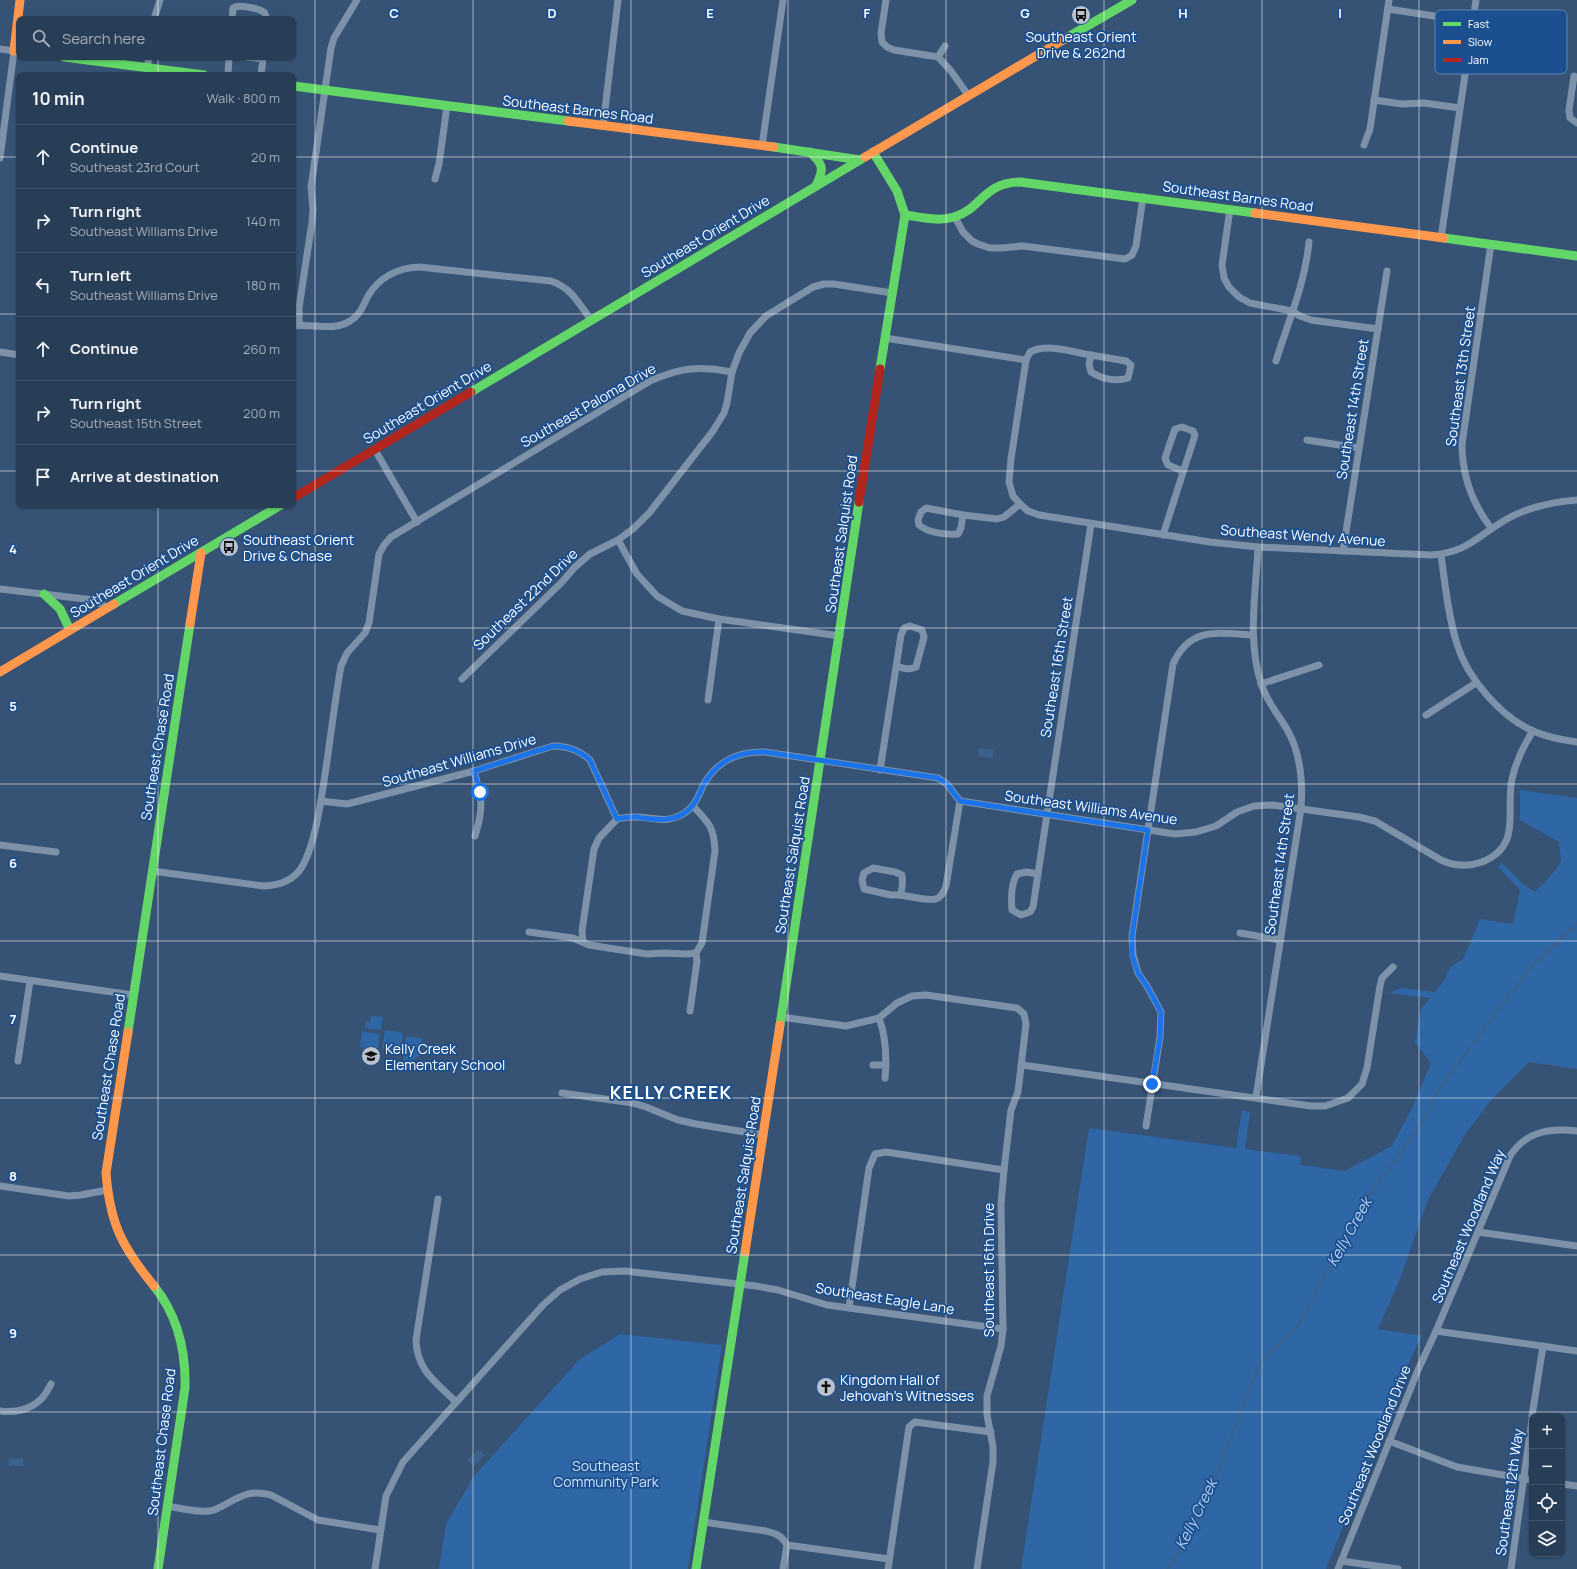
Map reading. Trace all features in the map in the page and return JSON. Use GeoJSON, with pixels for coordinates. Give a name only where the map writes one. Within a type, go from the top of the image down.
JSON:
{"type":"FeatureCollection","features":[{"type":"Feature","properties":{"kind":"street"},"geometry":{"type":"LineString","coordinates":[[19,16],[20,0]]}},
{"type":"Feature","properties":{"kind":"street"},"geometry":{"type":"LineString","coordinates":[[155,16],[160,0]]}},
{"type":"Feature","properties":{"kind":"street"},"geometry":{"type":"LineString","coordinates":[[357,0],[334,38],[331,48],[311,187],[313,209],[312,222],[296,326],[331,327],[350,321],[358,314],[374,288],[381,280],[399,270],[419,267],[551,281],[561,284],[569,290],[591,320]]}},
{"type":"Feature","properties":{"kind":"street"},"geometry":{"type":"LineString","coordinates":[[603,126],[618,0]]}},
{"type":"Feature","properties":{"kind":"street"},"geometry":{"type":"LineString","coordinates":[[762,146],[783,0]]}},
{"type":"Feature","properties":{"kind":"street"},"geometry":{"type":"LineString","coordinates":[[886,0],[881,33],[882,42],[886,47],[894,50],[938,57],[951,71],[968,95]]}},
{"type":"Feature","properties":{"kind":"street","name":"Southeast Orient Drive"},"geometry":{"type":"LineString","coordinates":[[296,496],[968,95],[1132,0]]}},
{"type":"Feature","properties":{"kind":"street"},"geometry":{"type":"LineString","coordinates":[[1364,145],[1370,129],[1390,0]]}},
{"type":"Feature","properties":{"kind":"street"},"geometry":{"type":"LineString","coordinates":[[1475,10],[1476,0]]}},
{"type":"Feature","properties":{"kind":"street"},"geometry":{"type":"LineString","coordinates":[[232,16],[233,8],[236,6],[262,11],[265,13],[266,16]]}},
{"type":"Feature","properties":{"kind":"street"},"geometry":{"type":"LineString","coordinates":[[1388,9],[1435,16]]}},
{"type":"Feature","properties":{"kind":"street"},"geometry":{"type":"LineString","coordinates":[[938,57],[945,46]]}},
{"type":"Feature","properties":{"kind":"street"},"geometry":{"type":"LineString","coordinates":[[0,49],[16,51],[0,158]]}},
{"type":"Feature","properties":{"kind":"street"},"geometry":{"type":"LineString","coordinates":[[87,60],[180,72]]}},
{"type":"Feature","properties":{"kind":"street"},"geometry":{"type":"LineString","coordinates":[[148,68],[149,60]]}},
{"type":"Feature","properties":{"kind":"street"},"geometry":{"type":"LineString","coordinates":[[228,72],[229,60]]}},
{"type":"Feature","properties":{"kind":"street"},"geometry":{"type":"LineString","coordinates":[[261,72],[263,60]]}},
{"type":"Feature","properties":{"kind":"street"},"geometry":{"type":"LineString","coordinates":[[1441,238],[1465,74]]}},
{"type":"Feature","properties":{"kind":"street"},"geometry":{"type":"LineString","coordinates":[[1574,76],[1569,110],[1570,118],[1577,123]]}},
{"type":"Feature","properties":{"kind":"street","name":"Southeast Barnes Road"},"geometry":{"type":"LineString","coordinates":[[296,86],[810,152],[860,160]]}},
{"type":"Feature","properties":{"kind":"street"},"geometry":{"type":"LineString","coordinates":[[1374,100],[1402,104],[1424,103],[1460,108]]}},
{"type":"Feature","properties":{"kind":"street"},"geometry":{"type":"LineString","coordinates":[[435,179],[439,164],[448,106]]}},
{"type":"Feature","properties":{"kind":"street"},"geometry":{"type":"LineString","coordinates":[[810,152],[823,165],[822,175],[816,186]]}},
{"type":"Feature","properties":{"kind":"street","name":"Southeast Salquist Road"},"geometry":{"type":"LineString","coordinates":[[696,1569],[821,761],[884,338],[905,215],[903,204],[898,193],[873,152]]}},
{"type":"Feature","properties":{"kind":"street","name":"Southeast Barnes Road"},"geometry":{"type":"LineString","coordinates":[[905,215],[935,218],[955,216],[968,210],[996,187],[1011,182],[1030,182],[1577,256]]}},
{"type":"Feature","properties":{"kind":"street"},"geometry":{"type":"LineString","coordinates":[[955,216],[963,232],[978,244],[990,248],[1023,246],[1125,259],[1132,255],[1136,246],[1143,197]]}},
{"type":"Feature","properties":{"kind":"street"},"geometry":{"type":"LineString","coordinates":[[1230,209],[1222,265],[1224,278],[1229,287],[1238,297],[1250,303],[1292,311],[1311,320],[1378,329]]}},
{"type":"Feature","properties":{"kind":"street"},"geometry":{"type":"LineString","coordinates":[[1276,361],[1304,277],[1309,242]]}},
{"type":"Feature","properties":{"kind":"street","name":"Southeast 13th Street"},"geometry":{"type":"LineString","coordinates":[[1491,244],[1462,444],[1463,467],[1469,488],[1478,509],[1491,528]]}},
{"type":"Feature","properties":{"kind":"street","name":"Southeast 14th Street"},"geometry":{"type":"LineString","coordinates":[[1343,551],[1387,271]]}},
{"type":"Feature","properties":{"kind":"street"},"geometry":{"type":"LineString","coordinates":[[732,372],[739,353],[750,333],[766,316],[813,287],[824,284],[834,284],[892,293]]}},
{"type":"Feature","properties":{"kind":"street"},"geometry":{"type":"LineString","coordinates":[[884,338],[1026,360]]}},
{"type":"Feature","properties":{"kind":"street"},"geometry":{"type":"LineString","coordinates":[[963,515],[961,528],[958,534],[924,529],[919,525],[918,520],[920,512],[926,508],[963,515],[997,519],[1004,517],[1020,504],[1013,496],[1009,482],[1026,360],[1030,352],[1038,348],[1091,355],[1126,361],[1130,365],[1128,378],[1121,381],[1098,377],[1091,372],[1089,364],[1091,355]]}},
{"type":"Feature","properties":{"kind":"street"},"geometry":{"type":"LineString","coordinates":[[0,352],[16,355]]}},
{"type":"Feature","properties":{"kind":"street","name":"Southeast Paloma Drive"},"geometry":{"type":"LineString","coordinates":[[321,801],[341,666],[347,653],[365,633],[369,623],[379,554],[391,537],[650,381],[670,372],[691,368],[712,368],[732,372]]}},
{"type":"Feature","properties":{"kind":"street","name":"Southeast 22nd Drive"},"geometry":{"type":"LineString","coordinates":[[462,680],[562,582],[575,566],[598,549],[618,540],[634,528],[650,512],[713,431],[724,413],[732,372]]}},
{"type":"Feature","properties":{"kind":"street"},"geometry":{"type":"LineString","coordinates":[[1163,535],[1195,436],[1193,431],[1182,427],[1176,429],[1166,458],[1168,465],[1183,471]]}},
{"type":"Feature","properties":{"kind":"street"},"geometry":{"type":"LineString","coordinates":[[1307,440],[1360,448]]}},
{"type":"Feature","properties":{"kind":"street"},"geometry":{"type":"LineString","coordinates":[[375,450],[417,522]]}},
{"type":"Feature","properties":{"kind":"street","name":"Southeast Wendy Avenue"},"geometry":{"type":"LineString","coordinates":[[1020,504],[1028,511],[1039,515],[1210,542],[1258,547],[1431,556],[1441,555],[1464,548],[1491,528],[1518,513],[1541,505],[1577,500]]}},
{"type":"Feature","properties":{"kind":"street","name":"Southeast Orient Drive"},"geometry":{"type":"LineString","coordinates":[[0,672],[276,508]]}},
{"type":"Feature","properties":{"kind":"street","name":"Southeast 16th Street"},"geometry":{"type":"LineString","coordinates":[[1038,874],[1026,872],[1017,874],[1014,879],[1011,903],[1012,910],[1021,915],[1030,912],[1033,907],[1038,874],[1046,815],[1091,524]]}},
{"type":"Feature","properties":{"kind":"street"},"geometry":{"type":"LineString","coordinates":[[618,540],[637,574],[657,596],[682,611],[719,619],[840,636]]}},
{"type":"Feature","properties":{"kind":"street","name":"Southeast 14th Street"},"geometry":{"type":"LineString","coordinates":[[1256,1097],[1303,789],[1295,746],[1287,730],[1273,709],[1261,684],[1256,662],[1253,635],[1258,547]]}},
{"type":"Feature","properties":{"kind":"street","name":"Southeast Chase Road"},"geometry":{"type":"LineString","coordinates":[[158,1569],[185,1388],[185,1370],[182,1347],[175,1322],[166,1303],[131,1256],[119,1236],[110,1206],[106,1173],[201,553]]}},
{"type":"Feature","properties":{"kind":"street"},"geometry":{"type":"LineString","coordinates":[[1441,555],[1455,638],[1464,663],[1476,683],[1508,714],[1533,731],[1551,738],[1577,742]]}},
{"type":"Feature","properties":{"kind":"street"},"geometry":{"type":"LineString","coordinates":[[0,589],[94,600],[108,608]]}},
{"type":"Feature","properties":{"kind":"street"},"geometry":{"type":"LineString","coordinates":[[44,594],[60,609],[70,630]]}},
{"type":"Feature","properties":{"kind":"street"},"geometry":{"type":"LineString","coordinates":[[708,700],[719,619]]}},
{"type":"Feature","properties":{"kind":"street"},"geometry":{"type":"LineString","coordinates":[[880,770],[897,666],[904,628],[910,626],[922,630],[924,637],[916,667],[904,669],[897,666]]}},
{"type":"Feature","properties":{"kind":"street"},"geometry":{"type":"LineString","coordinates":[[1146,1126],[1160,1038],[1161,1012],[1138,973],[1132,955],[1132,936],[1173,664],[1184,645],[1202,634],[1212,632],[1253,635]]}},
{"type":"Feature","properties":{"kind":"street"},"geometry":{"type":"LineString","coordinates":[[1261,684],[1319,665]]}},
{"type":"Feature","properties":{"kind":"street"},"geometry":{"type":"LineString","coordinates":[[1426,715],[1476,683]]}},
{"type":"Feature","properties":{"kind":"street","name":"Southeast Williams Avenue"},"geometry":{"type":"LineString","coordinates":[[960,801],[1175,834],[1196,832],[1216,826],[1236,812],[1254,806],[1273,805],[1301,808],[1375,821],[1451,864],[1461,866],[1477,864],[1493,857],[1504,847],[1510,826],[1512,780],[1520,753],[1533,731]]}},
{"type":"Feature","properties":{"kind":"street","name":"Southeast Williams Drive"},"geometry":{"type":"LineString","coordinates":[[321,801],[347,804],[474,771],[553,746],[563,746],[582,753],[590,760],[617,819]]}},
{"type":"Feature","properties":{"kind":"street"},"geometry":{"type":"LineString","coordinates":[[583,942],[582,931],[594,849],[599,838],[617,819],[633,816],[665,820],[684,813],[693,806],[705,783],[722,763],[746,752],[765,752],[938,778],[947,784],[960,801],[946,886],[942,894],[936,899],[928,899],[891,895],[864,889],[862,880],[864,873],[873,868],[895,872],[902,875],[903,882],[900,895]]}},
{"type":"Feature","properties":{"kind":"street"},"geometry":{"type":"LineString","coordinates":[[474,771],[482,805],[480,820],[475,836]]}},
{"type":"Feature","properties":{"kind":"street"},"geometry":{"type":"LineString","coordinates":[[152,871],[264,886],[275,886],[284,883],[293,878],[300,870],[306,859],[316,828],[321,801]]}},
{"type":"Feature","properties":{"kind":"street"},"geometry":{"type":"LineString","coordinates":[[690,1011],[698,961],[696,953],[702,943],[715,851],[714,836],[709,822],[693,806]]}},
{"type":"Feature","properties":{"kind":"street"},"geometry":{"type":"LineString","coordinates":[[0,845],[56,852]]}},
{"type":"Feature","properties":{"kind":"street"},"geometry":{"type":"LineString","coordinates":[[529,932],[573,938],[589,945],[647,954],[696,953]]}},
{"type":"Feature","properties":{"kind":"street"},"geometry":{"type":"LineString","coordinates":[[1240,933],[1281,940]]}},
{"type":"Feature","properties":{"kind":"street"},"geometry":{"type":"LineString","coordinates":[[1022,1065],[1311,1106],[1325,1106],[1348,1098],[1362,1084],[1367,1068],[1382,978],[1393,967]]}},
{"type":"Feature","properties":{"kind":"street"},"geometry":{"type":"LineString","coordinates":[[0,976],[133,995]]}},
{"type":"Feature","properties":{"kind":"street"},"geometry":{"type":"LineString","coordinates":[[18,1061],[30,981]]}},
{"type":"Feature","properties":{"kind":"street","name":"Southeast 16th Drive"},"geometry":{"type":"LineString","coordinates":[[879,1018],[897,1003],[912,996],[926,995],[1017,1008],[1024,1014],[1026,1024],[1018,1092],[1011,1110],[1004,1170],[1001,1204],[1003,1329],[1001,1346],[987,1396],[987,1415],[993,1447],[993,1462],[977,1569]]}},
{"type":"Feature","properties":{"kind":"street"},"geometry":{"type":"LineString","coordinates":[[781,1017],[846,1026],[879,1018],[883,1030],[886,1065],[885,1078]]}},
{"type":"Feature","properties":{"kind":"street"},"geometry":{"type":"LineString","coordinates":[[873,1065],[886,1065]]}},
{"type":"Feature","properties":{"kind":"street"},"geometry":{"type":"LineString","coordinates":[[562,1093],[633,1103],[678,1120],[763,1135]]}},
{"type":"Feature","properties":{"kind":"street","name":"Southeast Woodland Way"},"geometry":{"type":"LineString","coordinates":[[1436,1331],[1510,1156],[1516,1147],[1524,1140],[1542,1132],[1554,1129],[1577,1130]]}},
{"type":"Feature","properties":{"kind":"street"},"geometry":{"type":"LineString","coordinates":[[849,1308],[869,1168],[875,1154],[886,1152],[1004,1170]]}},
{"type":"Feature","properties":{"kind":"street"},"geometry":{"type":"LineString","coordinates":[[0,1186],[69,1196],[107,1190]]}},
{"type":"Feature","properties":{"kind":"street"},"geometry":{"type":"LineString","coordinates":[[438,1199],[416,1340],[416,1351],[419,1362],[425,1371],[456,1402]]}},
{"type":"Feature","properties":{"kind":"street"},"geometry":{"type":"LineString","coordinates":[[1478,1232],[1577,1246]]}},
{"type":"Feature","properties":{"kind":"street","name":"Southeast Eagle Lane"},"geometry":{"type":"LineString","coordinates":[[375,1569],[386,1496],[403,1462],[543,1305],[560,1290],[580,1279],[602,1272],[625,1271],[740,1284],[778,1290],[827,1305],[1003,1329]]}},
{"type":"Feature","properties":{"kind":"street"},"geometry":{"type":"LineString","coordinates":[[1436,1331],[1577,1351]]}},
{"type":"Feature","properties":{"kind":"street","name":"Southeast Woodland Drive"},"geometry":{"type":"LineString","coordinates":[[1338,1569],[1418,1370],[1436,1331]]}},
{"type":"Feature","properties":{"kind":"street","name":"Southeast 12th Way"},"geometry":{"type":"LineString","coordinates":[[1532,1413],[1543,1346]]}},
{"type":"Feature","properties":{"kind":"street"},"geometry":{"type":"LineString","coordinates":[[0,1411],[15,1412],[33,1405],[41,1400],[51,1384]]}},
{"type":"Feature","properties":{"kind":"street"},"geometry":{"type":"LineString","coordinates":[[888,1569],[909,1427],[915,1422],[991,1432]]}},
{"type":"Feature","properties":{"kind":"street","name":"Southeast 12th Way"},"geometry":{"type":"LineString","coordinates":[[1511,1569],[1529,1439]]}},
{"type":"Feature","properties":{"kind":"street"},"geometry":{"type":"LineString","coordinates":[[1389,1441],[1457,1467],[1529,1480]]}},
{"type":"Feature","properties":{"kind":"street"},"geometry":{"type":"LineString","coordinates":[[1565,1484],[1577,1486]]}},
{"type":"Feature","properties":{"kind":"street"},"geometry":{"type":"LineString","coordinates":[[167,1506],[205,1511],[214,1510],[250,1493],[262,1493],[270,1495],[318,1520],[380,1530]]}},
{"type":"Feature","properties":{"kind":"street"},"geometry":{"type":"LineString","coordinates":[[703,1522],[766,1530],[776,1534],[782,1538],[787,1545],[783,1569]]}},
{"type":"Feature","properties":{"kind":"street"},"geometry":{"type":"LineString","coordinates":[[787,1545],[889,1559]]}},
{"type":"Feature","properties":{"kind":"street"},"geometry":{"type":"LineString","coordinates":[[1341,1561],[1398,1569]]}},
{"type":"Feature","properties":{"kind":"green space"},"geometry":{"type":"Polygon","coordinates":[[[1520,790],[1577,798],[1577,1069],[1529,1062],[1492,1099],[1466,1133],[1428,1200],[1400,1279],[1378,1329],[1422,1336],[1407,1366],[1326,1569],[1021,1569],[1089,1128],[1236,1148],[1242,1110],[1250,1112],[1245,1149],[1301,1156],[1300,1165],[1344,1171],[1392,1146],[1414,1104],[1431,1063],[1415,1042],[1421,1009],[1430,998],[1389,993],[1401,988],[1435,992],[1444,981],[1450,967],[1463,959],[1480,919],[1513,924],[1520,890],[1498,867],[1502,863],[1523,884],[1535,892],[1555,871],[1561,861],[1559,842],[1520,820],[1520,790]]]}},
{"type":"Feature","properties":{"kind":"green space"},"geometry":{"type":"Polygon","coordinates":[[[371,1016],[383,1017],[381,1030],[365,1028],[365,1022],[370,1022],[371,1016]]]}},
{"type":"Feature","properties":{"kind":"green space"},"geometry":{"type":"Polygon","coordinates":[[[385,1030],[403,1033],[401,1051],[382,1049],[385,1030]]]}},
{"type":"Feature","properties":{"kind":"green space"},"geometry":{"type":"Polygon","coordinates":[[[362,1031],[380,1034],[378,1049],[360,1047],[362,1031]]]}},
{"type":"Feature","properties":{"kind":"green space"},"geometry":{"type":"Polygon","coordinates":[[[406,1036],[422,1038],[421,1054],[411,1062],[403,1061],[406,1036]]]}},
{"type":"Feature","properties":{"kind":"green space","name":"Southeast Community Park"},"geometry":{"type":"Polygon","coordinates":[[[620,1334],[722,1345],[688,1569],[439,1569],[446,1524],[474,1476],[579,1360],[620,1334]]]}},
{"type":"Feature","properties":{"kind":"shaded area"},"geometry":{"type":"Polygon","coordinates":[[[979,748],[994,750],[993,758],[978,756],[979,748]]]}},
{"type":"Feature","properties":{"kind":"shaded area"},"geometry":{"type":"Polygon","coordinates":[[[478,1450],[485,1455],[474,1467],[467,1460],[478,1450]]]}},
{"type":"Feature","properties":{"kind":"shaded area"},"geometry":{"type":"Polygon","coordinates":[[[23,1458],[24,1466],[9,1466],[9,1459],[23,1458]]]}},
{"type":"Feature","properties":{"kind":"waterway","name":"Kelly Creek"},"geometry":{"type":"LineString","coordinates":[[1167,1569],[1180,1550],[1204,1506],[1260,1363],[1298,1326],[1363,1204],[1424,1120],[1439,1089],[1530,968],[1577,923]]}},
{"type":"Feature","properties":{"kind":"traffic: fast"},"geometry":{"type":"LineString","coordinates":[[1063,40],[1132,0]]}},
{"type":"Feature","properties":{"kind":"traffic: fast"},"geometry":{"type":"LineString","coordinates":[[87,60],[181,72]]}},
{"type":"Feature","properties":{"kind":"traffic: fast"},"geometry":{"type":"LineString","coordinates":[[296,86],[568,121]]}},
{"type":"Feature","properties":{"kind":"traffic: fast"},"geometry":{"type":"LineString","coordinates":[[774,147],[860,160]]}},
{"type":"Feature","properties":{"kind":"traffic: fast"},"geometry":{"type":"LineString","coordinates":[[810,152],[818,160],[821,168],[816,186]]}},
{"type":"Feature","properties":{"kind":"traffic: fast"},"geometry":{"type":"LineString","coordinates":[[873,152],[897,191],[905,215],[880,369]]}},
{"type":"Feature","properties":{"kind":"traffic: fast"},"geometry":{"type":"LineString","coordinates":[[471,392],[865,157]]}},
{"type":"Feature","properties":{"kind":"traffic: fast"},"geometry":{"type":"LineString","coordinates":[[905,215],[936,219],[954,217],[971,208],[990,191],[1007,183],[1020,182],[1255,213]]}},
{"type":"Feature","properties":{"kind":"traffic: fast"},"geometry":{"type":"LineString","coordinates":[[1444,238],[1577,256]]}},
{"type":"Feature","properties":{"kind":"traffic: fast"},"geometry":{"type":"LineString","coordinates":[[780,1025],[859,502]]}},
{"type":"Feature","properties":{"kind":"traffic: fast"},"geometry":{"type":"LineString","coordinates":[[114,604],[276,508]]}},
{"type":"Feature","properties":{"kind":"traffic: fast"},"geometry":{"type":"LineString","coordinates":[[44,594],[60,609],[70,630]]}},
{"type":"Feature","properties":{"kind":"traffic: fast"},"geometry":{"type":"LineString","coordinates":[[128,1032],[190,624]]}},
{"type":"Feature","properties":{"kind":"traffic: fast"},"geometry":{"type":"LineString","coordinates":[[696,1569],[745,1252]]}},
{"type":"Feature","properties":{"kind":"traffic: fast"},"geometry":{"type":"LineString","coordinates":[[154,1286],[162,1297],[175,1321],[182,1347],[185,1374],[185,1388],[158,1569]]}},
{"type":"Feature","properties":{"kind":"traffic: slow"},"geometry":{"type":"LineString","coordinates":[[18,16],[20,0]]}},
{"type":"Feature","properties":{"kind":"traffic: slow"},"geometry":{"type":"LineString","coordinates":[[16,34],[14,51],[16,51]]}},
{"type":"Feature","properties":{"kind":"traffic: slow"},"geometry":{"type":"LineString","coordinates":[[865,157],[1063,40]]}},
{"type":"Feature","properties":{"kind":"traffic: slow"},"geometry":{"type":"LineString","coordinates":[[568,121],[774,147]]}},
{"type":"Feature","properties":{"kind":"traffic: slow"},"geometry":{"type":"LineString","coordinates":[[1255,213],[1444,238]]}},
{"type":"Feature","properties":{"kind":"traffic: slow"},"geometry":{"type":"LineString","coordinates":[[190,624],[201,553]]}},
{"type":"Feature","properties":{"kind":"traffic: slow"},"geometry":{"type":"LineString","coordinates":[[0,672],[114,604]]}},
{"type":"Feature","properties":{"kind":"traffic: slow"},"geometry":{"type":"LineString","coordinates":[[745,1252],[780,1025]]}},
{"type":"Feature","properties":{"kind":"traffic: slow"},"geometry":{"type":"LineString","coordinates":[[128,1032],[106,1173],[111,1207],[120,1234],[126,1247],[154,1286]]}},
{"type":"Feature","properties":{"kind":"traffic: jam"},"geometry":{"type":"LineString","coordinates":[[859,502],[880,369]]}},
{"type":"Feature","properties":{"kind":"traffic: jam"},"geometry":{"type":"LineString","coordinates":[[296,496],[471,392]]}},
{"type":"Feature","properties":{"kind":"place","name":"Southeast Orient Drive & 262nd"},"geometry":{"type":"Point","coordinates":[1081,15]}},
{"type":"Feature","properties":{"kind":"place","name":"Southeast Orient Drive & Chase"},"geometry":{"type":"Point","coordinates":[229,547]}},
{"type":"Feature","properties":{"kind":"place","name":"Kelly Creek Elementary School"},"geometry":{"type":"Point","coordinates":[371,1056]}},
{"type":"Feature","properties":{"kind":"place","name":"Kingdom Hall of Jehovah's Witnesses"},"geometry":{"type":"Point","coordinates":[826,1387]}},
{"type":"Feature","properties":{"kind":"district","name":"KELLY CREEK"},"geometry":{"type":"Point","coordinates":[671,1092]}},
{"type":"Feature","properties":{"kind":"route"},"geometry":{"type":"LineString","coordinates":[[480,792],[474,771],[553,746],[563,746],[582,753],[590,760],[617,819],[633,816],[665,820],[684,813],[693,806],[705,783],[722,763],[746,752],[765,752],[938,778],[947,784],[960,801],[1148,830],[1132,936],[1132,955],[1138,973],[1161,1012],[1160,1038],[1152,1084]]}}]}
